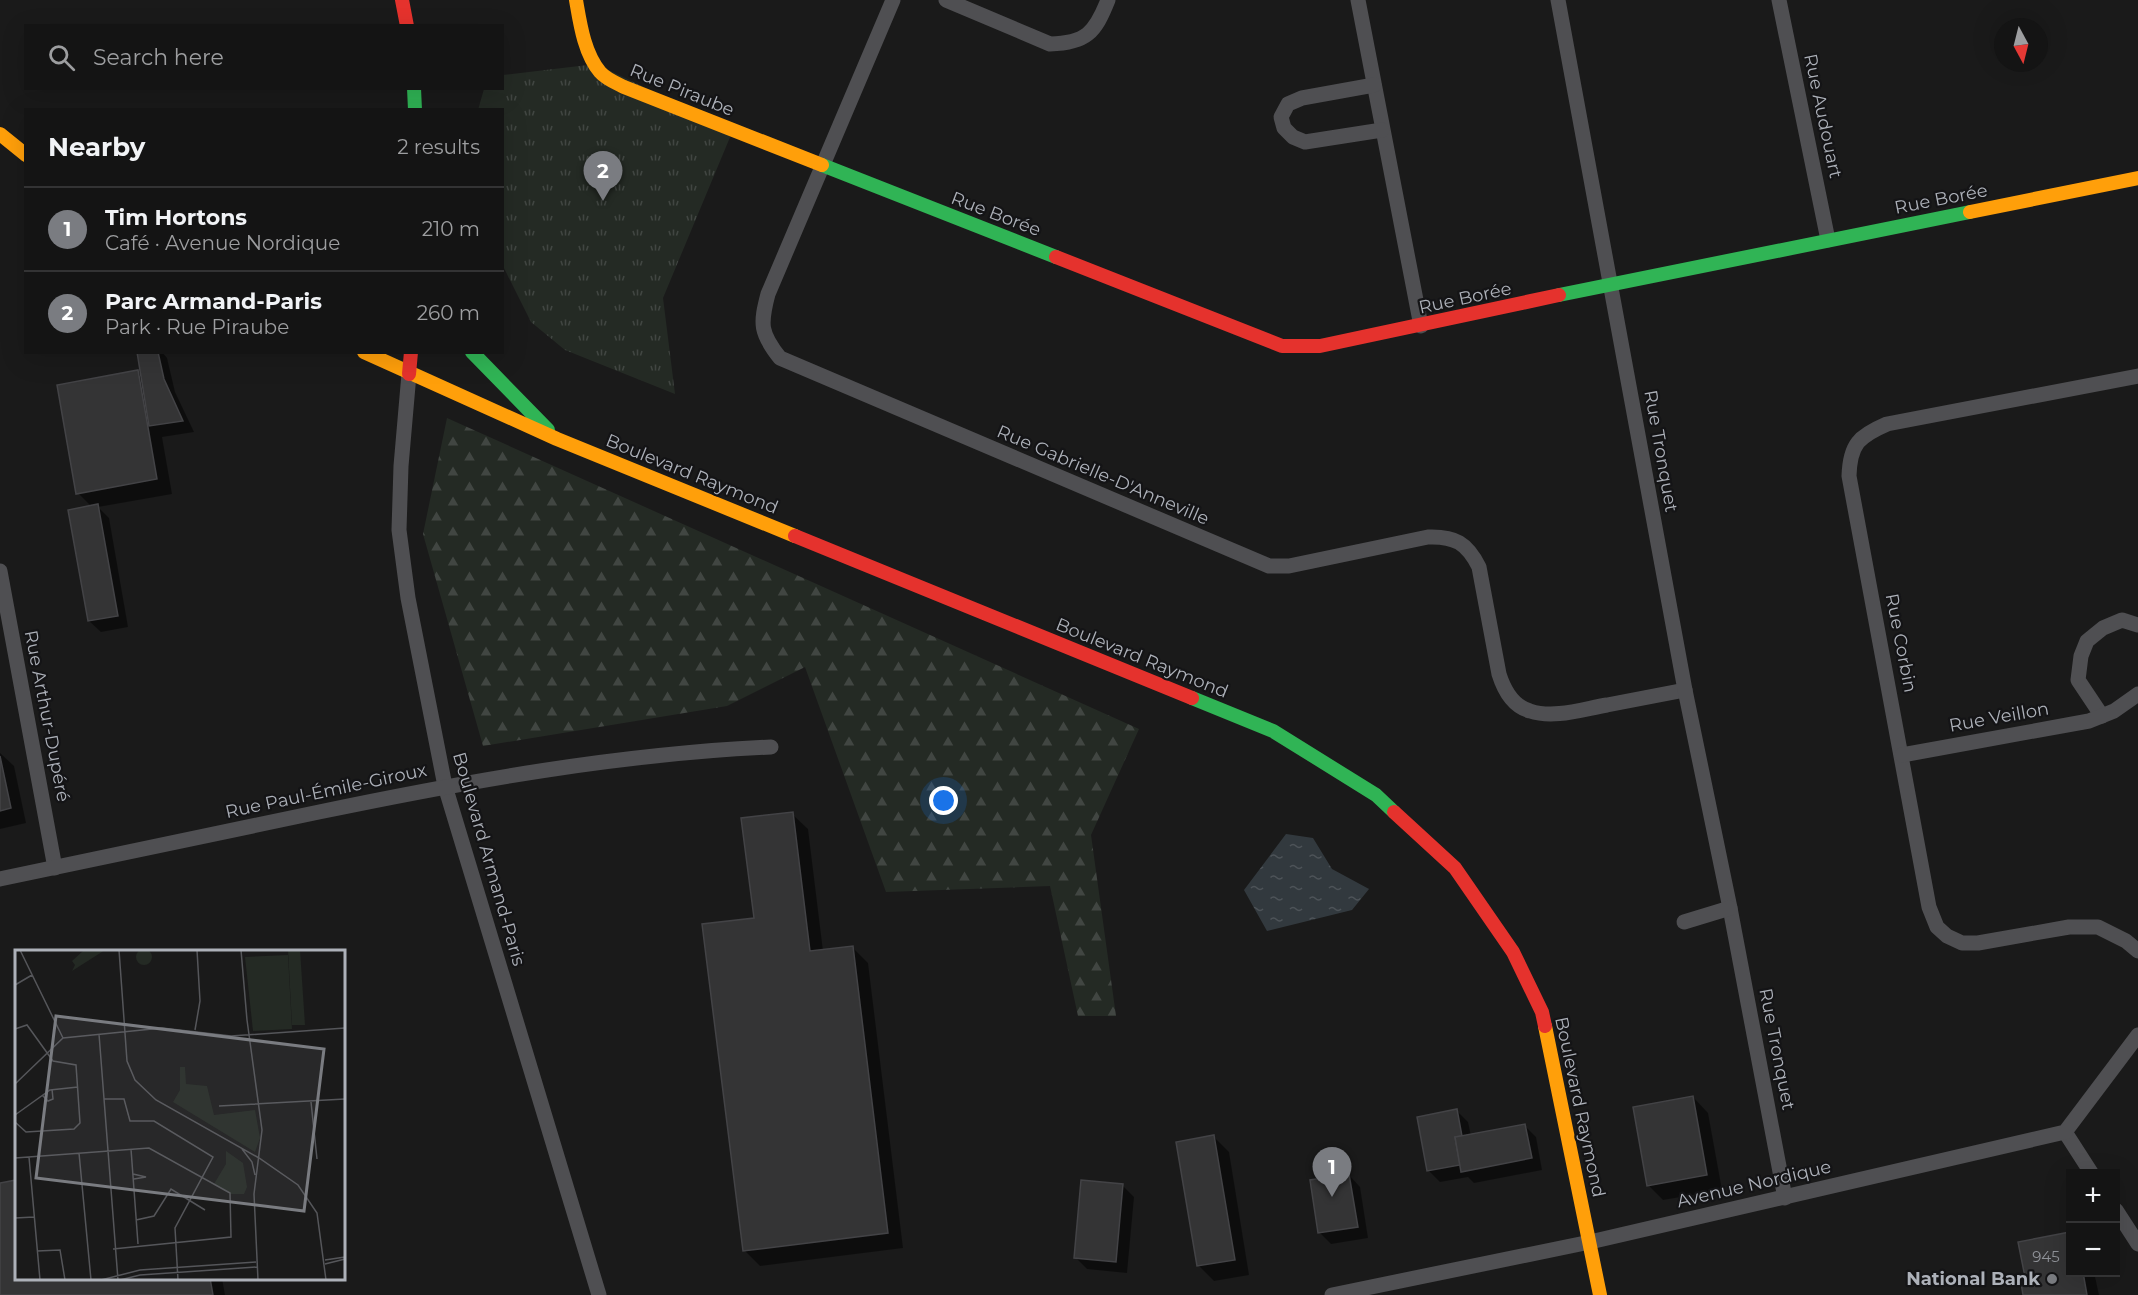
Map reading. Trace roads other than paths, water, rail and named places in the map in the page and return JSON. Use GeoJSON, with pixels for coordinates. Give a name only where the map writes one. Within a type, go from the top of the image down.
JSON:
{"type":"FeatureCollection","features":[{"type":"Feature","properties":{"kind":"street"},"geometry":{"type":"LineString","coordinates":[[402,0],[406,24]]}},
{"type":"Feature","properties":{"kind":"street","name":"Rue Piraube"},"geometry":{"type":"LineString","coordinates":[[576,0],[580,23],[589,50],[601,73],[624,87],[822,165]]}},
{"type":"Feature","properties":{"kind":"street","name":"Rue Gabrielle-D'Anneville"},"geometry":{"type":"LineString","coordinates":[[893,0],[768,294],[762,326],[767,342],[780,358],[1269,566],[1289,566],[1428,537],[1443,536],[1458,541],[1472,553],[1479,567],[1498,674],[1503,688],[1513,702],[1527,711],[1542,714],[1565,713],[1685,690]]}},
{"type":"Feature","properties":{"kind":"street"},"geometry":{"type":"LineString","coordinates":[[946,0],[1050,45],[1068,44],[1082,39],[1102,15],[1108,0]]}},
{"type":"Feature","properties":{"kind":"street"},"geometry":{"type":"LineString","coordinates":[[1358,0],[1421,326]]}},
{"type":"Feature","properties":{"kind":"street","name":"Rue Tronquet"},"geometry":{"type":"LineString","coordinates":[[1558,0],[1685,690],[1730,908],[1785,1198]]}},
{"type":"Feature","properties":{"kind":"street","name":"Rue Audouart"},"geometry":{"type":"LineString","coordinates":[[1779,0],[1828,240]]}},
{"type":"Feature","properties":{"kind":"street"},"geometry":{"type":"LineString","coordinates":[[1374,85],[1302,98],[1288,104],[1281,117],[1284,128],[1305,142],[1382,130]]}},
{"type":"Feature","properties":{"kind":"street"},"geometry":{"type":"LineString","coordinates":[[414,90],[415,108]]}},
{"type":"Feature","properties":{"kind":"street"},"geometry":{"type":"LineString","coordinates":[[0,134],[24,153]]}},
{"type":"Feature","properties":{"kind":"street","name":"Rue Borée"},"geometry":{"type":"LineString","coordinates":[[822,165],[1282,345],[1320,346],[1611,284],[2138,178]]}},
{"type":"Feature","properties":{"kind":"street","name":"Boulevard Raymond"},"geometry":{"type":"LineString","coordinates":[[368,354],[557,439],[1273,731],[1376,795],[1455,868],[1513,952],[1542,1012],[1600,1295]]}},
{"type":"Feature","properties":{"kind":"street","name":"Boulevard Armand-Paris"},"geometry":{"type":"LineString","coordinates":[[411,354],[400,466],[399,530],[408,598],[445,786],[599,1295]]}},
{"type":"Feature","properties":{"kind":"street"},"geometry":{"type":"LineString","coordinates":[[474,354],[557,439]]}},
{"type":"Feature","properties":{"kind":"street","name":"Rue Corbin"},"geometry":{"type":"LineString","coordinates":[[2138,376],[1887,424],[1866,433],[1855,444],[1850,459],[1849,476],[1929,907],[1937,927],[1947,936],[1962,943],[1978,943],[2069,927],[2098,927],[2126,941],[2138,951]]}},
{"type":"Feature","properties":{"kind":"street","name":"Rue Arthur-Dupéré"},"geometry":{"type":"LineString","coordinates":[[0,571],[55,868]]}},
{"type":"Feature","properties":{"kind":"street"},"geometry":{"type":"LineString","coordinates":[[2102,716],[2078,680],[2081,656],[2087,641],[2103,628],[2122,620],[2138,624]]}},
{"type":"Feature","properties":{"kind":"street","name":"Rue Veillon"},"geometry":{"type":"LineString","coordinates":[[1902,755],[2089,721],[2114,711],[2138,694]]}},
{"type":"Feature","properties":{"kind":"street","name":"Rue Paul-Émile-Giroux"},"geometry":{"type":"LineString","coordinates":[[0,879],[445,786],[607,760],[771,747]]}},
{"type":"Feature","properties":{"kind":"street"},"geometry":{"type":"LineString","coordinates":[[1684,922],[1730,908]]}},
{"type":"Feature","properties":{"kind":"street"},"geometry":{"type":"LineString","coordinates":[[2089,1169],[2065,1132],[2138,1035]]}},
{"type":"Feature","properties":{"kind":"street","name":"Avenue Nordique"},"geometry":{"type":"LineString","coordinates":[[1332,1295],[1590,1242],[2065,1132]]}},
{"type":"Feature","properties":{"kind":"street"},"geometry":{"type":"LineString","coordinates":[[2120,1217],[2138,1244]]}},
{"type":"Feature","properties":{"kind":"water"},"geometry":{"type":"Polygon","coordinates":[[[1286,834],[1313,838],[1332,869],[1369,889],[1352,910],[1267,931],[1244,890],[1286,834]]]}},
{"type":"Feature","properties":{"kind":"place","name":"Parc Armand-Paris"},"geometry":{"type":"Point","coordinates":[603,201]}},
{"type":"Feature","properties":{"kind":"place","name":"Tim Hortons"},"geometry":{"type":"Point","coordinates":[1332,1197]}},
{"type":"Feature","properties":{"kind":"place","name":"National Bank"},"geometry":{"type":"Point","coordinates":[2052,1279]}}]}
